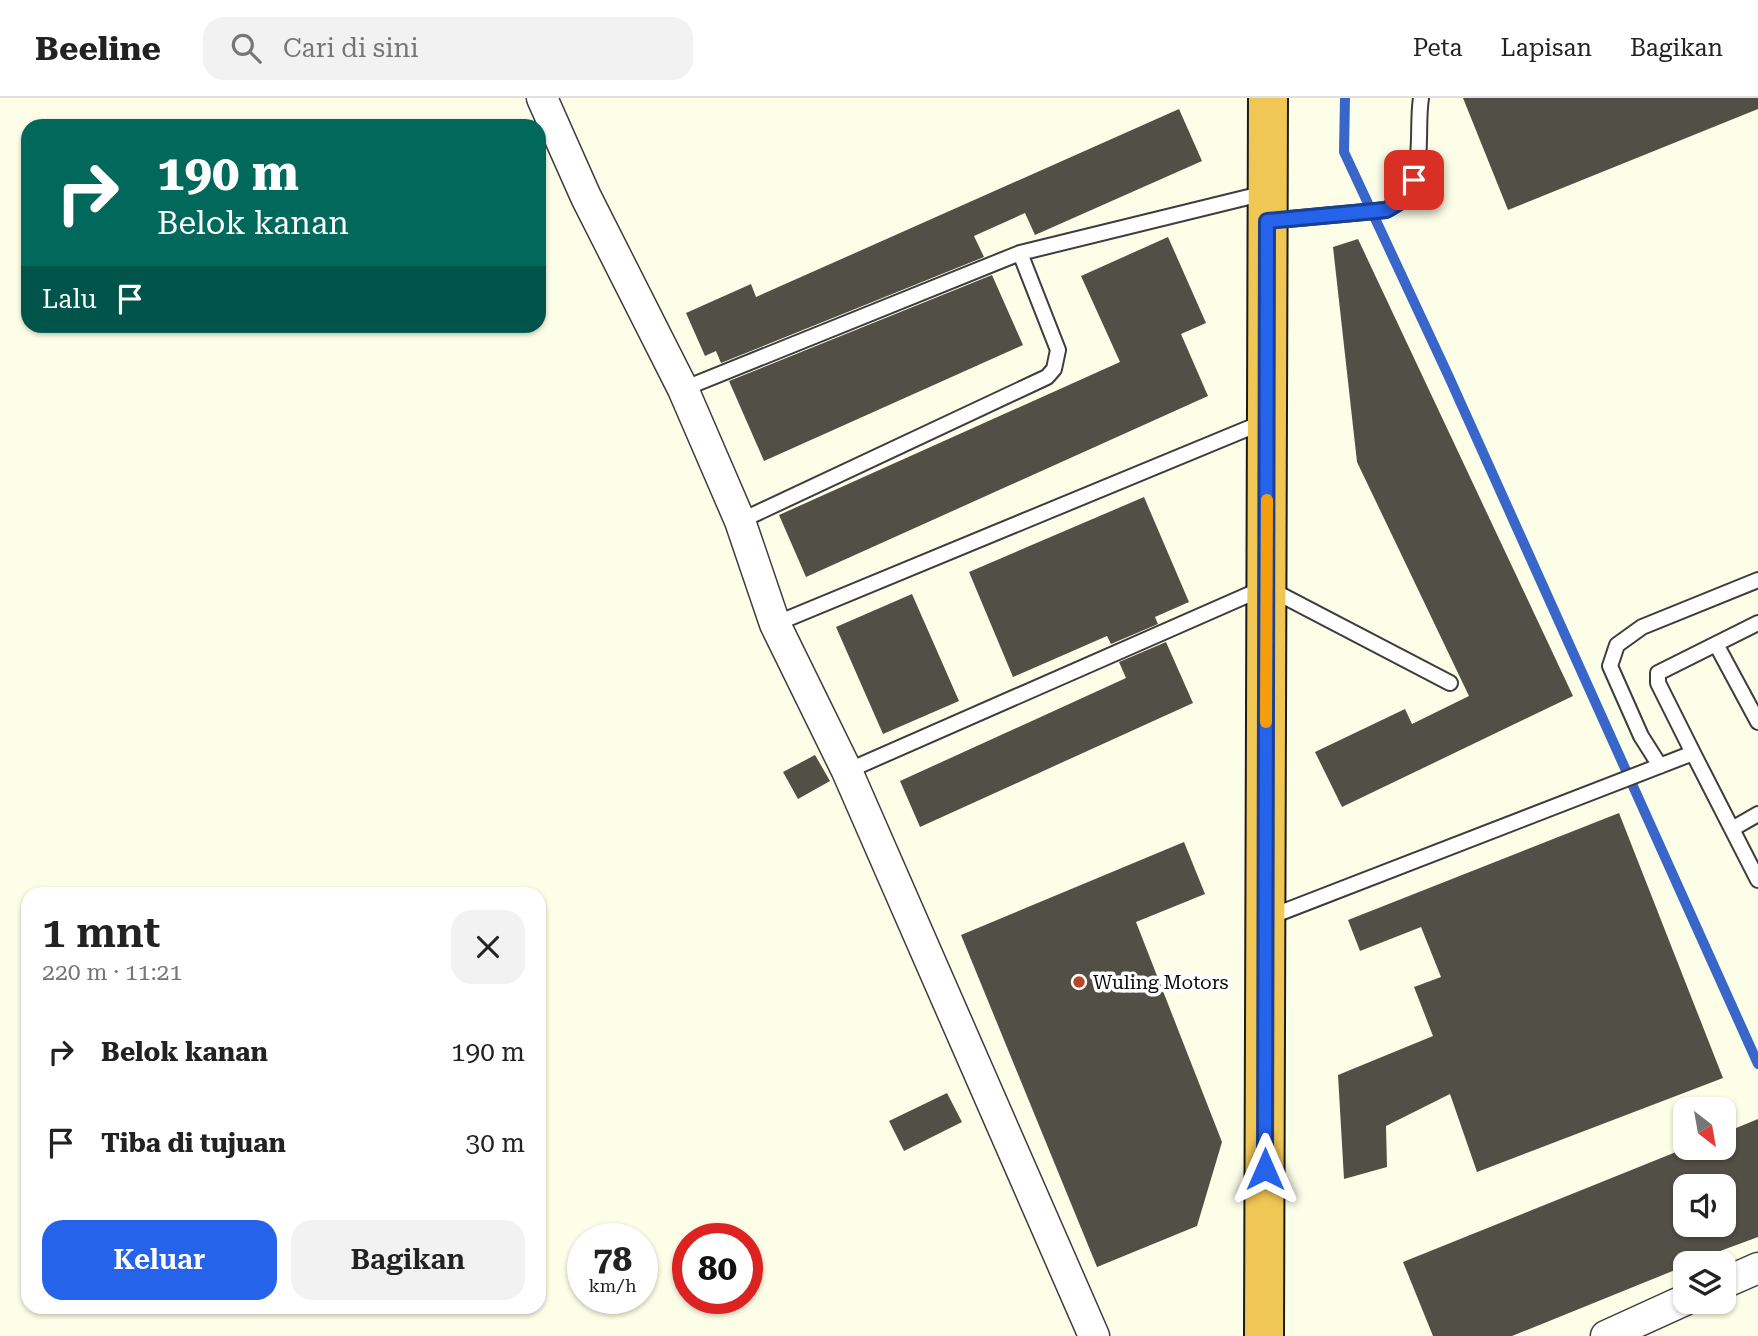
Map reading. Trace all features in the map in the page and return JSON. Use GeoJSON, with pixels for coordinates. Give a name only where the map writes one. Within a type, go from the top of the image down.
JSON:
{"type":"FeatureCollection","features":[{"type":"Feature","properties":{"kind":"highway"},"geometry":{"type":"LineString","coordinates":[[1264,1336],[1268,98]]}},
{"type":"Feature","properties":{"kind":"street"},"geometry":{"type":"LineString","coordinates":[[542,98],[586,197],[683,389],[740,521],[775,624],[847,771],[1094,1336]]}},
{"type":"Feature","properties":{"kind":"street"},"geometry":{"type":"LineString","coordinates":[[1736,1278],[1758,1268]]}},
{"type":"Feature","properties":{"kind":"street"},"geometry":{"type":"LineString","coordinates":[[1606,1336],[1673,1305]]}},
{"type":"Feature","properties":{"kind":"lane"},"geometry":{"type":"LineString","coordinates":[[683,389],[1020,253],[1267,207],[1347,215],[1386,210],[1398,203],[1414,180],[1421,146],[1421,98]]}},
{"type":"Feature","properties":{"kind":"lane"},"geometry":{"type":"LineString","coordinates":[[740,521],[1047,377],[1057,361],[1058,350],[1020,253]]}},
{"type":"Feature","properties":{"kind":"lane"},"geometry":{"type":"LineString","coordinates":[[775,624],[1268,420]]}},
{"type":"Feature","properties":{"kind":"lane"},"geometry":{"type":"LineString","coordinates":[[1655,767],[1610,666],[1617,645],[1642,627],[1758,579]]}},
{"type":"Feature","properties":{"kind":"lane"},"geometry":{"type":"LineString","coordinates":[[847,771],[1266,587],[1450,683]]}},
{"type":"Feature","properties":{"kind":"lane"},"geometry":{"type":"LineString","coordinates":[[1758,623],[1662,670],[1657,679],[1758,880]]}},
{"type":"Feature","properties":{"kind":"lane"},"geometry":{"type":"LineString","coordinates":[[1716,643],[1758,722]]}},
{"type":"Feature","properties":{"kind":"lane"},"geometry":{"type":"LineString","coordinates":[[1265,918],[1693,752]]}},
{"type":"Feature","properties":{"kind":"lane"},"geometry":{"type":"LineString","coordinates":[[1732,829],[1758,814]]}},
{"type":"Feature","properties":{"kind":"building"},"geometry":{"type":"Polygon","coordinates":[[[1463,98],[1758,98],[1758,109],[1508,210],[1463,98]]]}},
{"type":"Feature","properties":{"kind":"building"},"geometry":{"type":"Polygon","coordinates":[[[1179,109],[1202,161],[1035,235],[1025,213],[974,236],[984,257],[721,363],[716,351],[705,356],[686,313],[751,284],[756,297],[1179,109]]]}},
{"type":"Feature","properties":{"kind":"building"},"geometry":{"type":"Polygon","coordinates":[[[1168,237],[1206,323],[1181,334],[1208,396],[806,577],[779,515],[1120,362],[1081,276],[1168,237]]]}},
{"type":"Feature","properties":{"kind":"building"},"geometry":{"type":"Polygon","coordinates":[[[1358,239],[1573,696],[1342,807],[1315,752],[1405,709],[1412,724],[1469,696],[1357,462],[1333,247],[1358,239]]]}},
{"type":"Feature","properties":{"kind":"building"},"geometry":{"type":"Polygon","coordinates":[[[992,275],[1023,345],[764,461],[729,381],[992,275]]]}},
{"type":"Feature","properties":{"kind":"building"},"geometry":{"type":"Polygon","coordinates":[[[1144,497],[1189,602],[1155,617],[1158,624],[1111,644],[1107,636],[1013,677],[969,572],[1144,497]]]}},
{"type":"Feature","properties":{"kind":"building"},"geometry":{"type":"Polygon","coordinates":[[[912,594],[959,701],[883,734],[836,627],[912,594]]]}},
{"type":"Feature","properties":{"kind":"building"},"geometry":{"type":"Polygon","coordinates":[[[1166,642],[1193,703],[920,827],[900,781],[1126,678],[1119,662],[1166,642]]]}},
{"type":"Feature","properties":{"kind":"building"},"geometry":{"type":"Polygon","coordinates":[[[815,755],[830,781],[798,799],[783,772],[815,755]]]}},
{"type":"Feature","properties":{"kind":"building"},"geometry":{"type":"Polygon","coordinates":[[[1619,813],[1723,1078],[1477,1172],[1450,1094],[1386,1126],[1387,1167],[1344,1179],[1338,1075],[1433,1036],[1414,987],[1441,977],[1421,927],[1360,951],[1348,920],[1619,813]]]}},
{"type":"Feature","properties":{"kind":"building"},"geometry":{"type":"Polygon","coordinates":[[[1184,842],[1205,894],[1136,922],[1222,1142],[1197,1226],[1097,1267],[961,935],[1184,842]]]}},
{"type":"Feature","properties":{"kind":"building"},"geometry":{"type":"Polygon","coordinates":[[[947,1093],[962,1122],[904,1151],[889,1121],[947,1093]]]}},
{"type":"Feature","properties":{"kind":"building"},"geometry":{"type":"Polygon","coordinates":[[[1758,1119],[1758,1237],[1720,1251],[1673,1251],[1673,1271],[1512,1336],[1433,1336],[1403,1262],[1673,1153],[1673,1160],[1736,1160],[1736,1128],[1758,1119]]]}},
{"type":"Feature","properties":{"kind":"waterway"},"geometry":{"type":"LineString","coordinates":[[1345,98],[1344,152],[1449,377],[1758,1064]]}},
{"type":"Feature","properties":{"kind":"slow traffic"},"geometry":{"type":"LineString","coordinates":[[1266,722],[1267,500]]}},
{"type":"Feature","properties":{"kind":"place","name":"Wuling Motors"},"geometry":{"type":"Point","coordinates":[1079,982]}},
{"type":"Feature","properties":{"kind":"route"},"geometry":{"type":"LineString","coordinates":[[1265,1169],[1267,221],[1386,210],[1398,203],[1414,180]]}}]}
